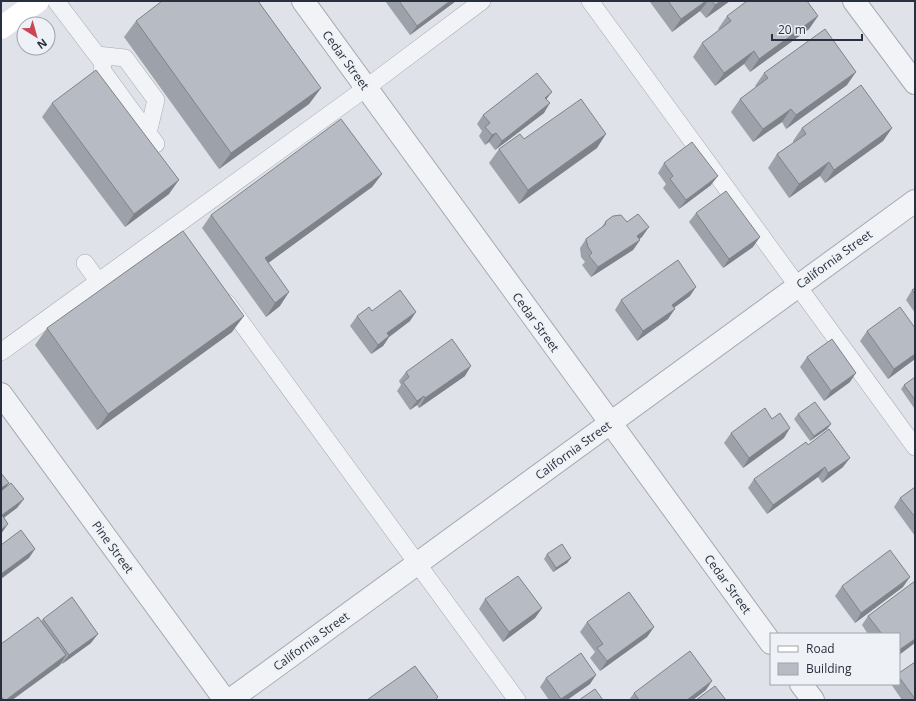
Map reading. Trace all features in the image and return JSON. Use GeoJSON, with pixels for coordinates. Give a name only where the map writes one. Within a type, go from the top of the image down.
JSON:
{"type":"FeatureCollection","features":[{"type":"Feature","properties":{"kind":"main road"},"geometry":{"type":"LineString","coordinates":[[1,28],[38,1]]}},
{"type":"Feature","properties":{"kind":"street","name":"Cedar Street"},"geometry":{"type":"LineString","coordinates":[[303,1],[770,642]]}},
{"type":"Feature","properties":{"kind":"street"},"geometry":{"type":"LineString","coordinates":[[854,1],[915,83]]}},
{"type":"Feature","properties":{"kind":"street","name":"California Street"},"geometry":{"type":"LineString","coordinates":[[230,700],[915,201]]}},
{"type":"Feature","properties":{"kind":"street","name":"Pine Street"},"geometry":{"type":"LineString","coordinates":[[1,394],[224,700]]}},
{"type":"Feature","properties":{"kind":"street"},"geometry":{"type":"LineString","coordinates":[[802,685],[813,700]]}},
{"type":"Feature","properties":{"kind":"lane"},"geometry":{"type":"LineString","coordinates":[[56,1],[100,59],[102,70],[148,133],[156,100],[125,58],[100,59]]}},
{"type":"Feature","properties":{"kind":"lane"},"geometry":{"type":"LineString","coordinates":[[1,352],[98,282],[178,234],[366,88],[482,1]]}},
{"type":"Feature","properties":{"kind":"lane"},"geometry":{"type":"LineString","coordinates":[[590,1],[915,447]]}},
{"type":"Feature","properties":{"kind":"lane"},"geometry":{"type":"LineString","coordinates":[[85,263],[98,282]]}},
{"type":"Feature","properties":{"kind":"lane"},"geometry":{"type":"LineString","coordinates":[[219,290],[517,700]]}},
{"type":"Feature","properties":{"kind":"building"},"geometry":{"type":"Polygon","coordinates":[[[162,1],[258,1],[321,88],[231,153],[136,21],[162,1]]]}},
{"type":"Feature","properties":{"kind":"building"},"geometry":{"type":"Polygon","coordinates":[[[399,1],[450,1],[417,26],[399,1]]]}},
{"type":"Feature","properties":{"kind":"building"},"geometry":{"type":"Polygon","coordinates":[[[668,1],[706,1],[681,19],[668,1]]]}},
{"type":"Feature","properties":{"kind":"building"},"geometry":{"type":"Polygon","coordinates":[[[712,1],[721,1],[715,5],[712,1]]]}},
{"type":"Feature","properties":{"kind":"building"},"geometry":{"type":"Polygon","coordinates":[[[747,1],[807,1],[818,16],[759,59],[754,51],[724,73],[702,43],[731,21],[727,16],[747,1]]]}},
{"type":"Feature","properties":{"kind":"building"},"geometry":{"type":"Polygon","coordinates":[[[825,29],[856,72],[796,115],[791,109],[763,129],[740,99],[768,78],[764,73],[825,29]]]}},
{"type":"Feature","properties":{"kind":"building"},"geometry":{"type":"Polygon","coordinates":[[[96,70],[179,180],[134,214],[52,103],[96,70]]]}},
{"type":"Feature","properties":{"kind":"building"},"geometry":{"type":"Polygon","coordinates":[[[537,73],[552,92],[545,98],[550,103],[502,141],[496,133],[492,135],[485,127],[490,123],[483,115],[537,73]]]}},
{"type":"Feature","properties":{"kind":"building"},"geometry":{"type":"Polygon","coordinates":[[[861,85],[892,128],[834,170],[829,162],[799,184],[777,154],[806,134],[802,128],[861,85]]]}},
{"type":"Feature","properties":{"kind":"building"},"geometry":{"type":"Polygon","coordinates":[[[581,99],[606,134],[528,190],[499,149],[520,134],[524,139],[581,99]]]}},
{"type":"Feature","properties":{"kind":"building"},"geometry":{"type":"Polygon","coordinates":[[[341,119],[382,174],[265,258],[289,292],[275,303],[211,215],[341,119]]]}},
{"type":"Feature","properties":{"kind":"building"},"geometry":{"type":"Polygon","coordinates":[[[692,142],[718,176],[686,200],[670,179],[673,176],[664,163],[692,142]]]}},
{"type":"Feature","properties":{"kind":"building"},"geometry":{"type":"Polygon","coordinates":[[[726,191],[760,237],[729,259],[696,213],[726,191]]]}},
{"type":"Feature","properties":{"kind":"building"},"geometry":{"type":"Polygon","coordinates":[[[638,214],[649,227],[637,236],[640,240],[598,267],[589,256],[592,253],[588,247],[586,239],[605,225],[606,221],[613,216],[621,215],[627,222],[638,214]]]}},
{"type":"Feature","properties":{"kind":"building"},"geometry":{"type":"Polygon","coordinates":[[[183,231],[244,316],[108,414],[47,328],[183,231]]]}},
{"type":"Feature","properties":{"kind":"building"},"geometry":{"type":"Polygon","coordinates":[[[678,260],[696,287],[672,305],[675,309],[643,331],[621,300],[678,260]]]}},
{"type":"Feature","properties":{"kind":"building"},"geometry":{"type":"Polygon","coordinates":[[[400,290],[416,312],[387,333],[389,336],[378,345],[357,316],[369,307],[372,311],[400,290]]]}},
{"type":"Feature","properties":{"kind":"building"},"geometry":{"type":"Polygon","coordinates":[[[900,307],[915,328],[915,354],[894,369],[867,331],[900,307]]]}},
{"type":"Feature","properties":{"kind":"building"},"geometry":{"type":"Polygon","coordinates":[[[452,339],[471,366],[425,398],[424,396],[417,401],[403,382],[409,377],[406,372],[452,339]]]}},
{"type":"Feature","properties":{"kind":"building"},"geometry":{"type":"Polygon","coordinates":[[[832,339],[856,373],[831,391],[807,357],[832,339]]]}},
{"type":"Feature","properties":{"kind":"building"},"geometry":{"type":"Polygon","coordinates":[[[915,377],[915,400],[904,385],[915,377]]]}},
{"type":"Feature","properties":{"kind":"building"},"geometry":{"type":"Polygon","coordinates":[[[815,402],[831,424],[814,436],[798,414],[815,402]]]}},
{"type":"Feature","properties":{"kind":"building"},"geometry":{"type":"Polygon","coordinates":[[[765,408],[772,419],[780,413],[790,428],[749,458],[731,433],[765,408]]]}},
{"type":"Feature","properties":{"kind":"building"},"geometry":{"type":"Polygon","coordinates":[[[829,429],[850,458],[828,473],[825,467],[773,505],[754,479],[806,442],[808,445],[829,429]]]}},
{"type":"Feature","properties":{"kind":"building"},"geometry":{"type":"Polygon","coordinates":[[[1,473],[9,483],[1,488],[1,473]]]}},
{"type":"Feature","properties":{"kind":"building"},"geometry":{"type":"Polygon","coordinates":[[[11,483],[24,499],[2,515],[8,524],[1,530],[1,491],[11,483]]]}},
{"type":"Feature","properties":{"kind":"building"},"geometry":{"type":"Polygon","coordinates":[[[915,487],[915,517],[900,498],[915,487]]]}},
{"type":"Feature","properties":{"kind":"building"},"geometry":{"type":"Polygon","coordinates":[[[21,530],[35,549],[1,574],[1,545],[21,530]]]}},
{"type":"Feature","properties":{"kind":"building"},"geometry":{"type":"Polygon","coordinates":[[[562,544],[571,558],[556,568],[547,554],[562,544]]]}},
{"type":"Feature","properties":{"kind":"building"},"geometry":{"type":"Polygon","coordinates":[[[890,550],[910,577],[861,613],[842,586],[890,550]]]}},
{"type":"Feature","properties":{"kind":"building"},"geometry":{"type":"Polygon","coordinates":[[[518,576],[542,608],[509,632],[485,599],[518,576]]]}},
{"type":"Feature","properties":{"kind":"building"},"geometry":{"type":"Polygon","coordinates":[[[915,581],[915,639],[900,649],[900,633],[881,633],[868,616],[915,581]]]}},
{"type":"Feature","properties":{"kind":"building"},"geometry":{"type":"Polygon","coordinates":[[[629,592],[654,627],[607,661],[597,648],[603,644],[587,622],[629,592]]]}},
{"type":"Feature","properties":{"kind":"building"},"geometry":{"type":"Polygon","coordinates":[[[72,597],[98,634],[69,655],[43,619],[72,597]]]}},
{"type":"Feature","properties":{"kind":"building"},"geometry":{"type":"Polygon","coordinates":[[[38,617],[66,655],[4,700],[1,696],[1,644],[38,617]]]}},
{"type":"Feature","properties":{"kind":"building"},"geometry":{"type":"Polygon","coordinates":[[[690,651],[712,681],[687,700],[639,700],[634,693],[690,651]]]}},
{"type":"Feature","properties":{"kind":"building"},"geometry":{"type":"Polygon","coordinates":[[[581,653],[596,675],[561,699],[546,678],[581,653]]]}},
{"type":"Feature","properties":{"kind":"building"},"geometry":{"type":"Polygon","coordinates":[[[915,662],[915,699],[900,678],[900,672],[915,662]]]}},
{"type":"Feature","properties":{"kind":"building"},"geometry":{"type":"Polygon","coordinates":[[[415,666],[438,697],[435,700],[367,700],[415,666]]]}},
{"type":"Feature","properties":{"kind":"building"},"geometry":{"type":"Polygon","coordinates":[[[715,686],[726,700],[696,700],[715,686]]]}},
{"type":"Feature","properties":{"kind":"building"},"geometry":{"type":"Polygon","coordinates":[[[595,689],[603,700],[579,700],[595,689]]]}}]}
